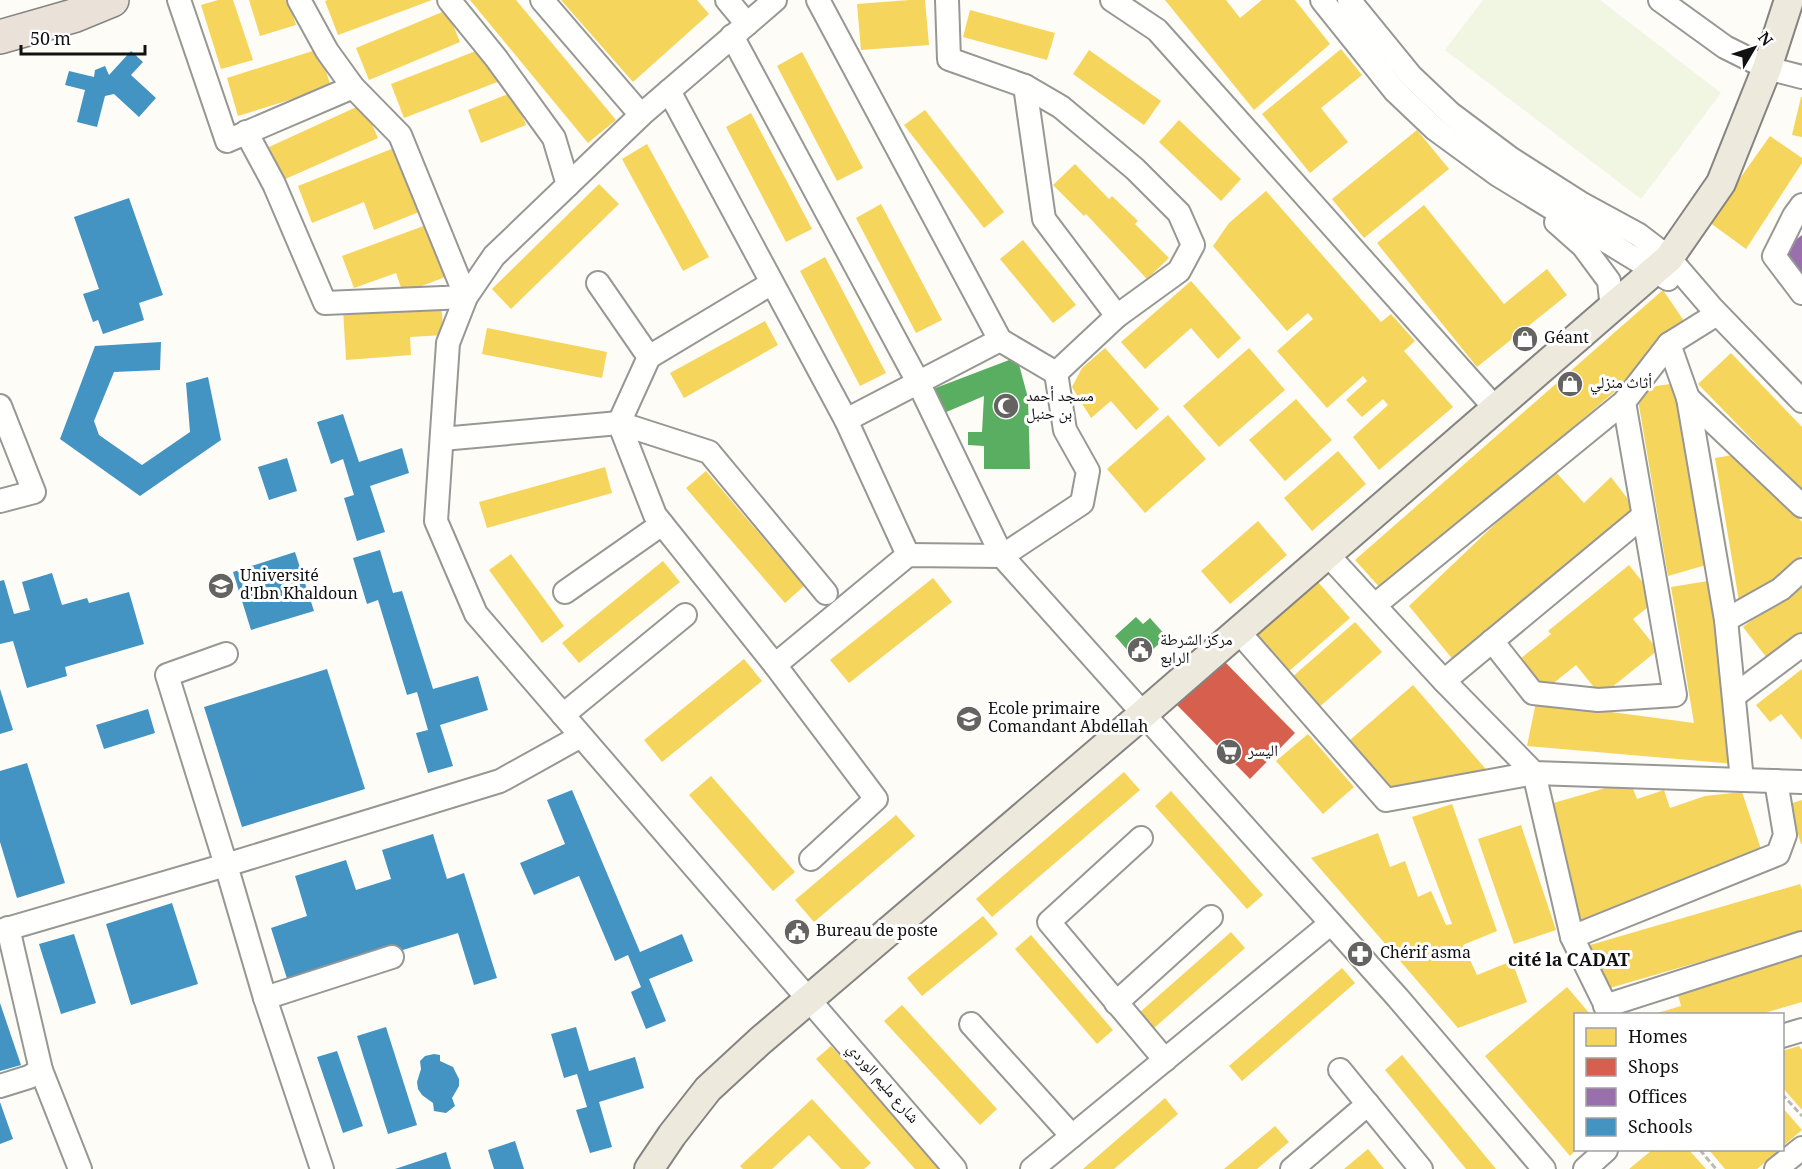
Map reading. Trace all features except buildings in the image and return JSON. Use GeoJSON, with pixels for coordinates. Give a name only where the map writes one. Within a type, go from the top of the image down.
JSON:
{"type":"FeatureCollection","features":[{"type":"Feature","properties":{"kind":"highway"},"geometry":{"type":"LineString","coordinates":[[0,14],[47,0]]}},
{"type":"Feature","properties":{"kind":"highway"},"geometry":{"type":"LineString","coordinates":[[0,37],[73,16],[112,0]]}},
{"type":"Feature","properties":{"kind":"main road"},"geometry":{"type":"LineString","coordinates":[[648,1169],[708,1089],[809,999],[1142,715],[1662,264],[1721,183],[1767,68],[1789,0]]}},
{"type":"Feature","properties":{"kind":"street"},"geometry":{"type":"LineString","coordinates":[[178,0],[227,141],[353,87]]}},
{"type":"Feature","properties":{"kind":"street"},"geometry":{"type":"LineString","coordinates":[[246,132],[274,184],[325,303],[466,297],[400,135],[353,87],[327,51],[299,0]]}},
{"type":"Feature","properties":{"kind":"street"},"geometry":{"type":"LineString","coordinates":[[449,0],[496,58],[554,138],[568,185]]}},
{"type":"Feature","properties":{"kind":"street"},"geometry":{"type":"LineString","coordinates":[[542,0],[641,115]]}},
{"type":"Feature","properties":{"kind":"street"},"geometry":{"type":"LineString","coordinates":[[727,0],[918,382],[1002,556],[1142,715],[1398,998],[1544,1169]]}},
{"type":"Feature","properties":{"kind":"street","name":"شارع مليم الوردي"},"geometry":{"type":"LineString","coordinates":[[775,0],[641,115],[494,256],[466,297],[448,343],[436,521],[476,614],[955,1169]]}},
{"type":"Feature","properties":{"kind":"street"},"geometry":{"type":"LineString","coordinates":[[818,0],[1000,340],[1056,373]]}},
{"type":"Feature","properties":{"kind":"street"},"geometry":{"type":"LineString","coordinates":[[947,0],[949,59],[1025,86],[1061,108],[1135,169],[1179,213],[1193,245],[1179,271],[1118,316],[1056,373]]}},
{"type":"Feature","properties":{"kind":"street"},"geometry":{"type":"LineString","coordinates":[[1112,0],[1157,30]]}},
{"type":"Feature","properties":{"kind":"street"},"geometry":{"type":"LineString","coordinates":[[1129,0],[1496,409]]}},
{"type":"Feature","properties":{"kind":"street"},"geometry":{"type":"LineString","coordinates":[[1322,0],[1395,91],[1510,158],[1582,204],[1639,235],[1662,264],[1715,311],[1802,401]]}},
{"type":"Feature","properties":{"kind":"street"},"geometry":{"type":"LineString","coordinates":[[1349,0],[1411,76],[1443,121],[1583,246],[1609,281],[1612,309]]}},
{"type":"Feature","properties":{"kind":"street"},"geometry":{"type":"LineString","coordinates":[[1660,0],[1725,47],[1767,68],[1802,77]]}},
{"type":"Feature","properties":{"kind":"street"},"geometry":{"type":"LineString","coordinates":[[1025,86],[1044,219],[1118,316]]}},
{"type":"Feature","properties":{"kind":"street"},"geometry":{"type":"LineString","coordinates":[[669,91],[846,420],[908,555]]}},
{"type":"Feature","properties":{"kind":"street"},"geometry":{"type":"LineString","coordinates":[[1509,182],[1662,264]]}},
{"type":"Feature","properties":{"kind":"street"},"geometry":{"type":"LineString","coordinates":[[1802,205],[1774,256],[1802,293]]}},
{"type":"Feature","properties":{"kind":"street"},"geometry":{"type":"LineString","coordinates":[[598,283],[649,357]]}},
{"type":"Feature","properties":{"kind":"street"},"geometry":{"type":"LineString","coordinates":[[771,283],[649,357],[619,423],[655,515],[775,665],[876,799],[811,859]]}},
{"type":"Feature","properties":{"kind":"street"},"geometry":{"type":"LineString","coordinates":[[1374,604],[1624,402],[1669,344],[1715,311]]}},
{"type":"Feature","properties":{"kind":"street"},"geometry":{"type":"LineString","coordinates":[[846,420],[1000,340]]}},
{"type":"Feature","properties":{"kind":"street"},"geometry":{"type":"LineString","coordinates":[[1669,344],[1688,398],[1726,620],[1742,780]]}},
{"type":"Feature","properties":{"kind":"street"},"geometry":{"type":"LineString","coordinates":[[775,665],[908,555],[1002,556],[1082,503],[1088,471],[1065,430],[1056,373]]}},
{"type":"Feature","properties":{"kind":"street"},"geometry":{"type":"LineString","coordinates":[[1688,398],[1802,506]]}},
{"type":"Feature","properties":{"kind":"street"},"geometry":{"type":"LineString","coordinates":[[1492,641],[1533,693],[1598,700],[1675,695],[1624,402]]}},
{"type":"Feature","properties":{"kind":"street"},"geometry":{"type":"LineString","coordinates":[[0,406],[34,492],[0,501]]}},
{"type":"Feature","properties":{"kind":"street"},"geometry":{"type":"LineString","coordinates":[[442,439],[619,423],[709,452],[826,593]]}},
{"type":"Feature","properties":{"kind":"street"},"geometry":{"type":"LineString","coordinates":[[1444,681],[1643,516]]}},
{"type":"Feature","properties":{"kind":"street"},"geometry":{"type":"LineString","coordinates":[[566,592],[662,524]]}},
{"type":"Feature","properties":{"kind":"street"},"geometry":{"type":"LineString","coordinates":[[1327,554],[1444,681],[1534,773],[1572,937],[1607,1010],[1802,943]]}},
{"type":"Feature","properties":{"kind":"street"},"geometry":{"type":"LineString","coordinates":[[1726,620],[1781,589],[1802,570]]}},
{"type":"Feature","properties":{"kind":"street"},"geometry":{"type":"LineString","coordinates":[[563,715],[684,615]]}},
{"type":"Feature","properties":{"kind":"street"},"geometry":{"type":"LineString","coordinates":[[1238,631],[1386,800],[1534,773],[1802,782]]}},
{"type":"Feature","properties":{"kind":"street"},"geometry":{"type":"LineString","coordinates":[[1734,696],[1802,645]]}},
{"type":"Feature","properties":{"kind":"street"},"geometry":{"type":"LineString","coordinates":[[226,654],[167,675],[265,998],[322,1169]]}},
{"type":"Feature","properties":{"kind":"street"},"geometry":{"type":"LineString","coordinates":[[64,1169],[35,1074],[3,936],[500,781],[581,736]]}},
{"type":"Feature","properties":{"kind":"street"},"geometry":{"type":"LineString","coordinates":[[1572,937],[1778,854],[1785,835],[1776,781]]}},
{"type":"Feature","properties":{"kind":"street"},"geometry":{"type":"LineString","coordinates":[[1141,838],[1049,922],[1164,1060]]}},
{"type":"Feature","properties":{"kind":"street"},"geometry":{"type":"LineString","coordinates":[[1116,1002],[1211,917]]}},
{"type":"Feature","properties":{"kind":"street"},"geometry":{"type":"LineString","coordinates":[[1032,1169],[1330,924]]}},
{"type":"Feature","properties":{"kind":"street"},"geometry":{"type":"LineString","coordinates":[[265,998],[393,957]]}},
{"type":"Feature","properties":{"kind":"street"},"geometry":{"type":"LineString","coordinates":[[971,1024],[1072,1136]]}},
{"type":"Feature","properties":{"kind":"street"},"geometry":{"type":"LineString","coordinates":[[1784,1035],[1802,1030]]}},
{"type":"Feature","properties":{"kind":"street"},"geometry":{"type":"LineString","coordinates":[[1340,1070],[1421,1169]]}},
{"type":"Feature","properties":{"kind":"street"},"geometry":{"type":"LineString","coordinates":[[0,1086],[35,1074]]}},
{"type":"Feature","properties":{"kind":"street"},"geometry":{"type":"LineString","coordinates":[[35,1074],[80,1169]]}},
{"type":"Feature","properties":{"kind":"street"},"geometry":{"type":"LineString","coordinates":[[1292,1169],[1368,1104]]}},
{"type":"Feature","properties":{"kind":"street"},"geometry":{"type":"LineString","coordinates":[[1776,1169],[1802,1148]]}},
{"type":"Feature","properties":{"kind":"street"},"geometry":{"type":"LineString","coordinates":[[1585,1169],[1604,1151]]}},
{"type":"Feature","properties":{"kind":"path"},"geometry":{"type":"LineString","coordinates":[[1784,1096],[1802,1116]]}},
{"type":"Feature","properties":{"kind":"path"},"geometry":{"type":"LineString","coordinates":[[1702,1151],[1716,1169]]}},
{"type":"Feature","properties":{"kind":"green space"},"geometry":{"type":"Polygon","coordinates":[[[1483,0],[1600,0],[1721,93],[1641,199],[1445,50],[1483,0]]]}},
{"type":"Feature","properties":{"kind":"place","name":"Géant"},"geometry":{"type":"Point","coordinates":[1525,339]}},
{"type":"Feature","properties":{"kind":"place","name":"أثاث منزلي"},"geometry":{"type":"Point","coordinates":[1570,384]}},
{"type":"Feature","properties":{"kind":"place","name":"مسجد أحمد بن حنبل"},"geometry":{"type":"Point","coordinates":[1006,406]}},
{"type":"Feature","properties":{"kind":"place","name":"Université d'Ibn Khaldoun"},"geometry":{"type":"Point","coordinates":[221,586]}},
{"type":"Feature","properties":{"kind":"place","name":"مركز الشرطة الرابع"},"geometry":{"type":"Point","coordinates":[1140,650]}},
{"type":"Feature","properties":{"kind":"place","name":"Ecole primaire Comandant Abdellah"},"geometry":{"type":"Point","coordinates":[969,719]}},
{"type":"Feature","properties":{"kind":"place","name":"اليسر"},"geometry":{"type":"Point","coordinates":[1229,752]}},
{"type":"Feature","properties":{"kind":"place","name":"Bureau de poste"},"geometry":{"type":"Point","coordinates":[797,932]}},
{"type":"Feature","properties":{"kind":"place","name":"Chérif asma"},"geometry":{"type":"Point","coordinates":[1360,954]}},
{"type":"Feature","properties":{"kind":"district","name":"cité la CADAT"},"geometry":{"type":"Point","coordinates":[1569,962]}}]}
